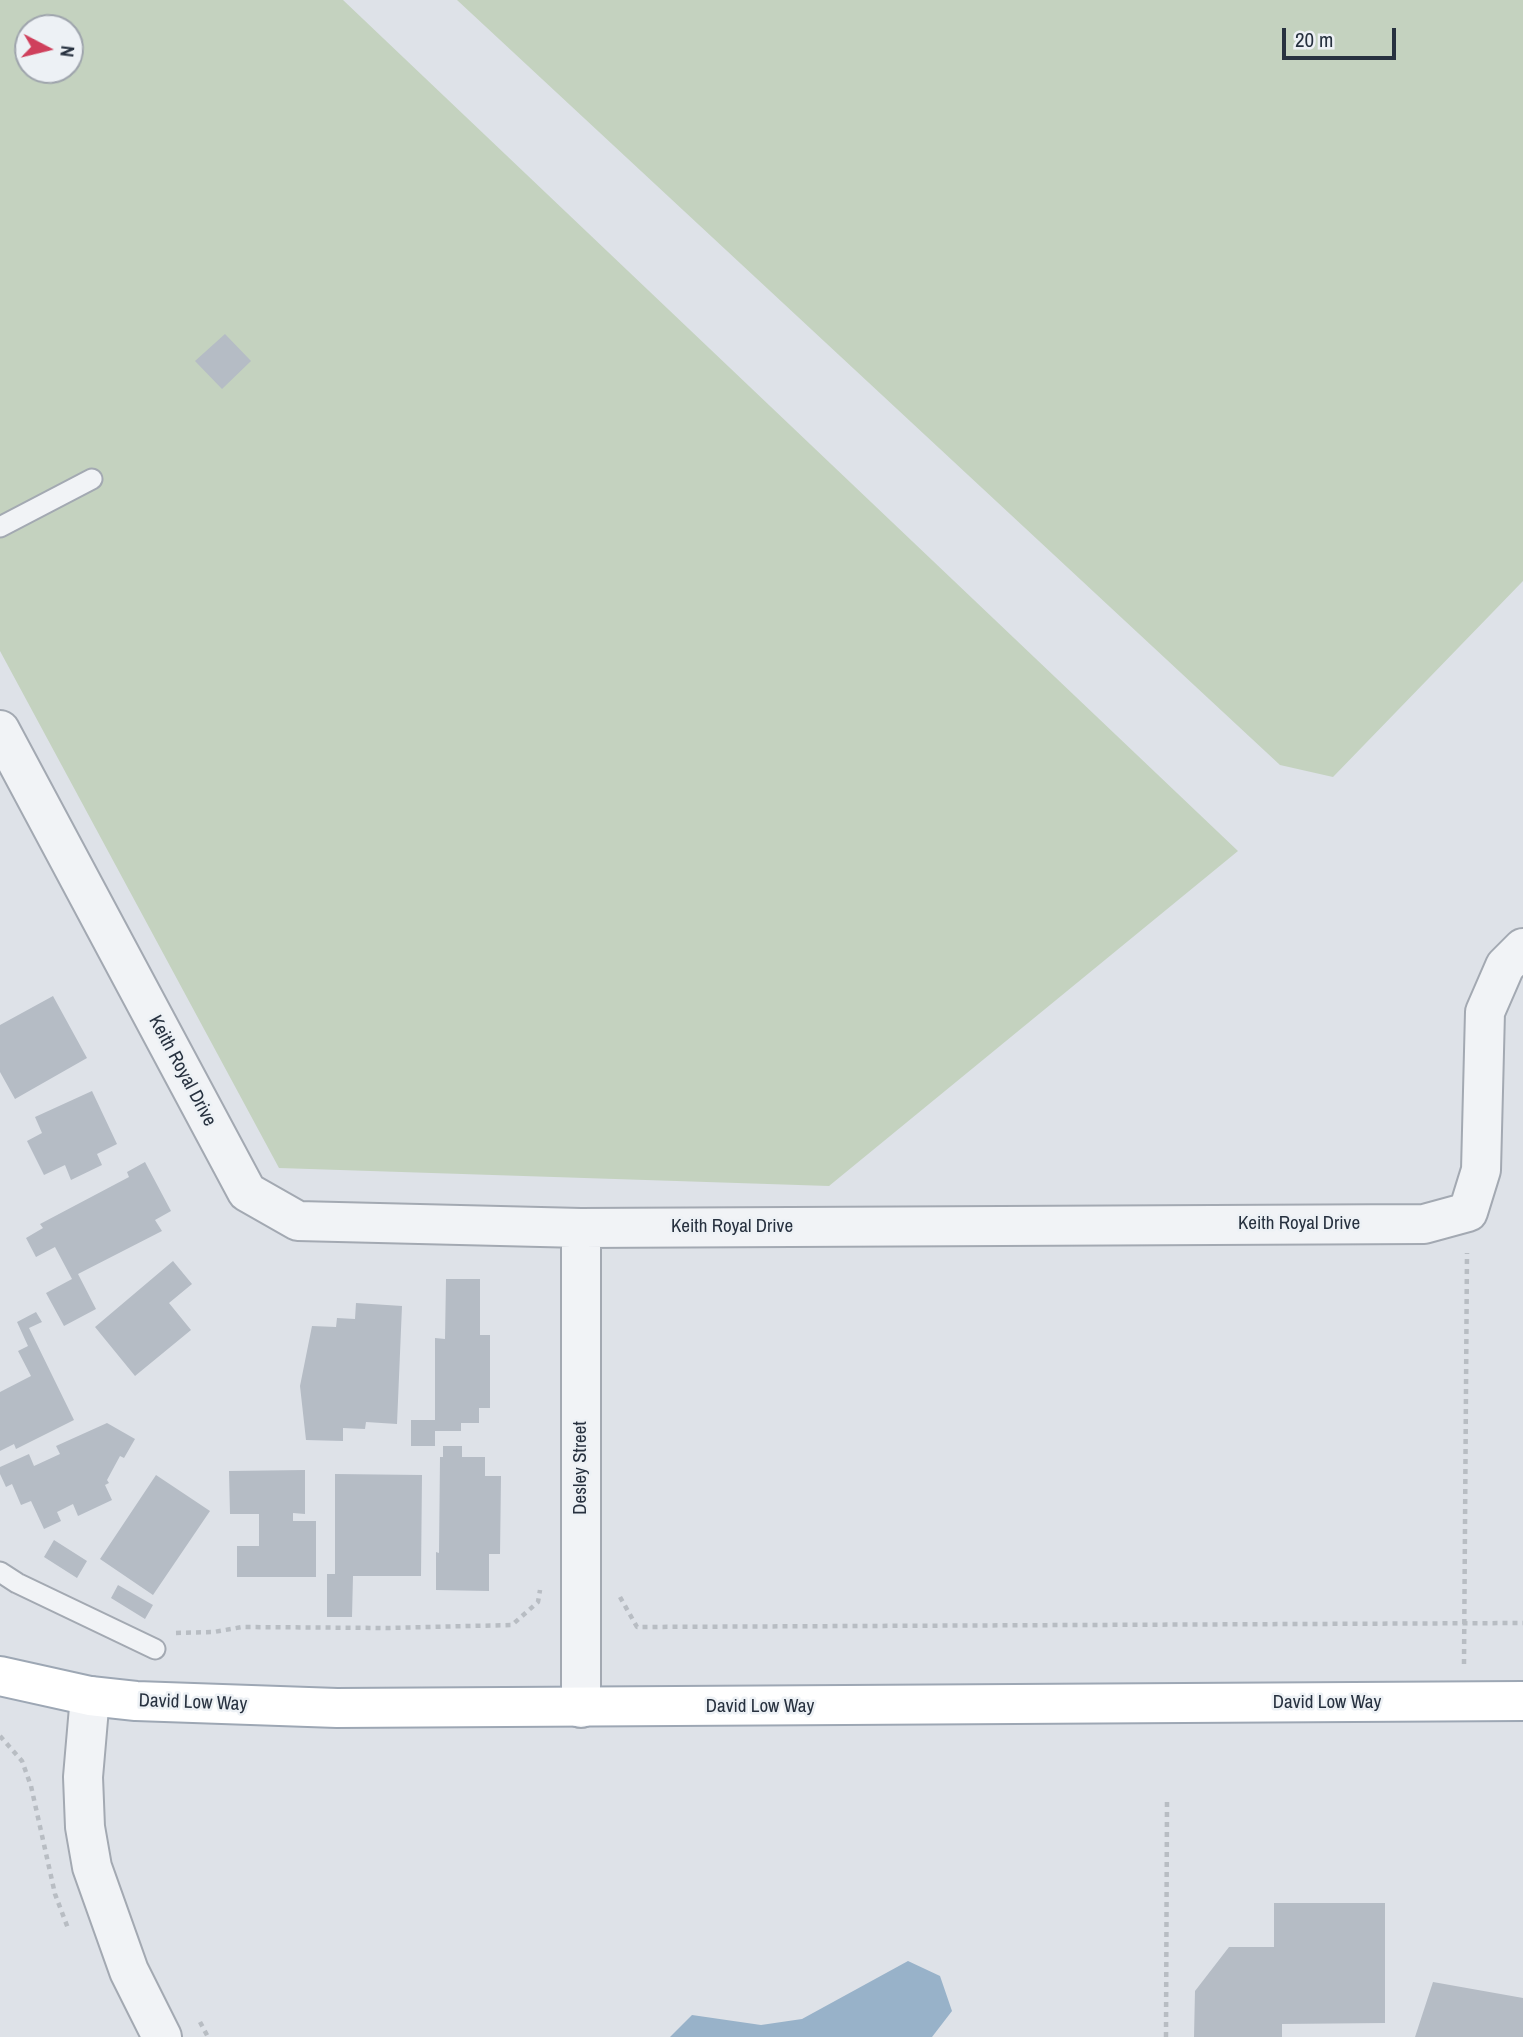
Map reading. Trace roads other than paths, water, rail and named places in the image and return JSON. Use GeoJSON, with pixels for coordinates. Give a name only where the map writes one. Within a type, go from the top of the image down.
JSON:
{"type":"FeatureCollection","features":[{"type":"Feature","properties":{"kind":"main road","name":"David Low Way"},"geometry":{"type":"LineString","coordinates":[[0,1676],[90,1696],[136,1701],[337,1709],[1523,1701]]}},
{"type":"Feature","properties":{"kind":"street","name":"Keith Royal Drive"},"geometry":{"type":"LineString","coordinates":[[0,730],[247,1192],[298,1221],[581,1228],[1423,1224],[1468,1212],[1480,1170],[1485,1012],[1505,966],[1523,948]]}},
{"type":"Feature","properties":{"kind":"street","name":"Desley Street"},"geometry":{"type":"LineString","coordinates":[[581,1228],[581,1708]]}},
{"type":"Feature","properties":{"kind":"street"},"geometry":{"type":"LineString","coordinates":[[90,1696],[83,1777],[85,1827],[92,1867],[129,1971],[162,2037]]}},
{"type":"Feature","properties":{"kind":"lane"},"geometry":{"type":"LineString","coordinates":[[0,527],[92,479]]}},
{"type":"Feature","properties":{"kind":"lane"},"geometry":{"type":"LineString","coordinates":[[0,1572],[17,1583],[155,1649]]}},
{"type":"Feature","properties":{"kind":"water"},"geometry":{"type":"Polygon","coordinates":[[[908,1961],[940,1976],[952,2011],[932,2037],[670,2037],[692,2015],[761,2025],[802,2019],[908,1961]]]}}]}
